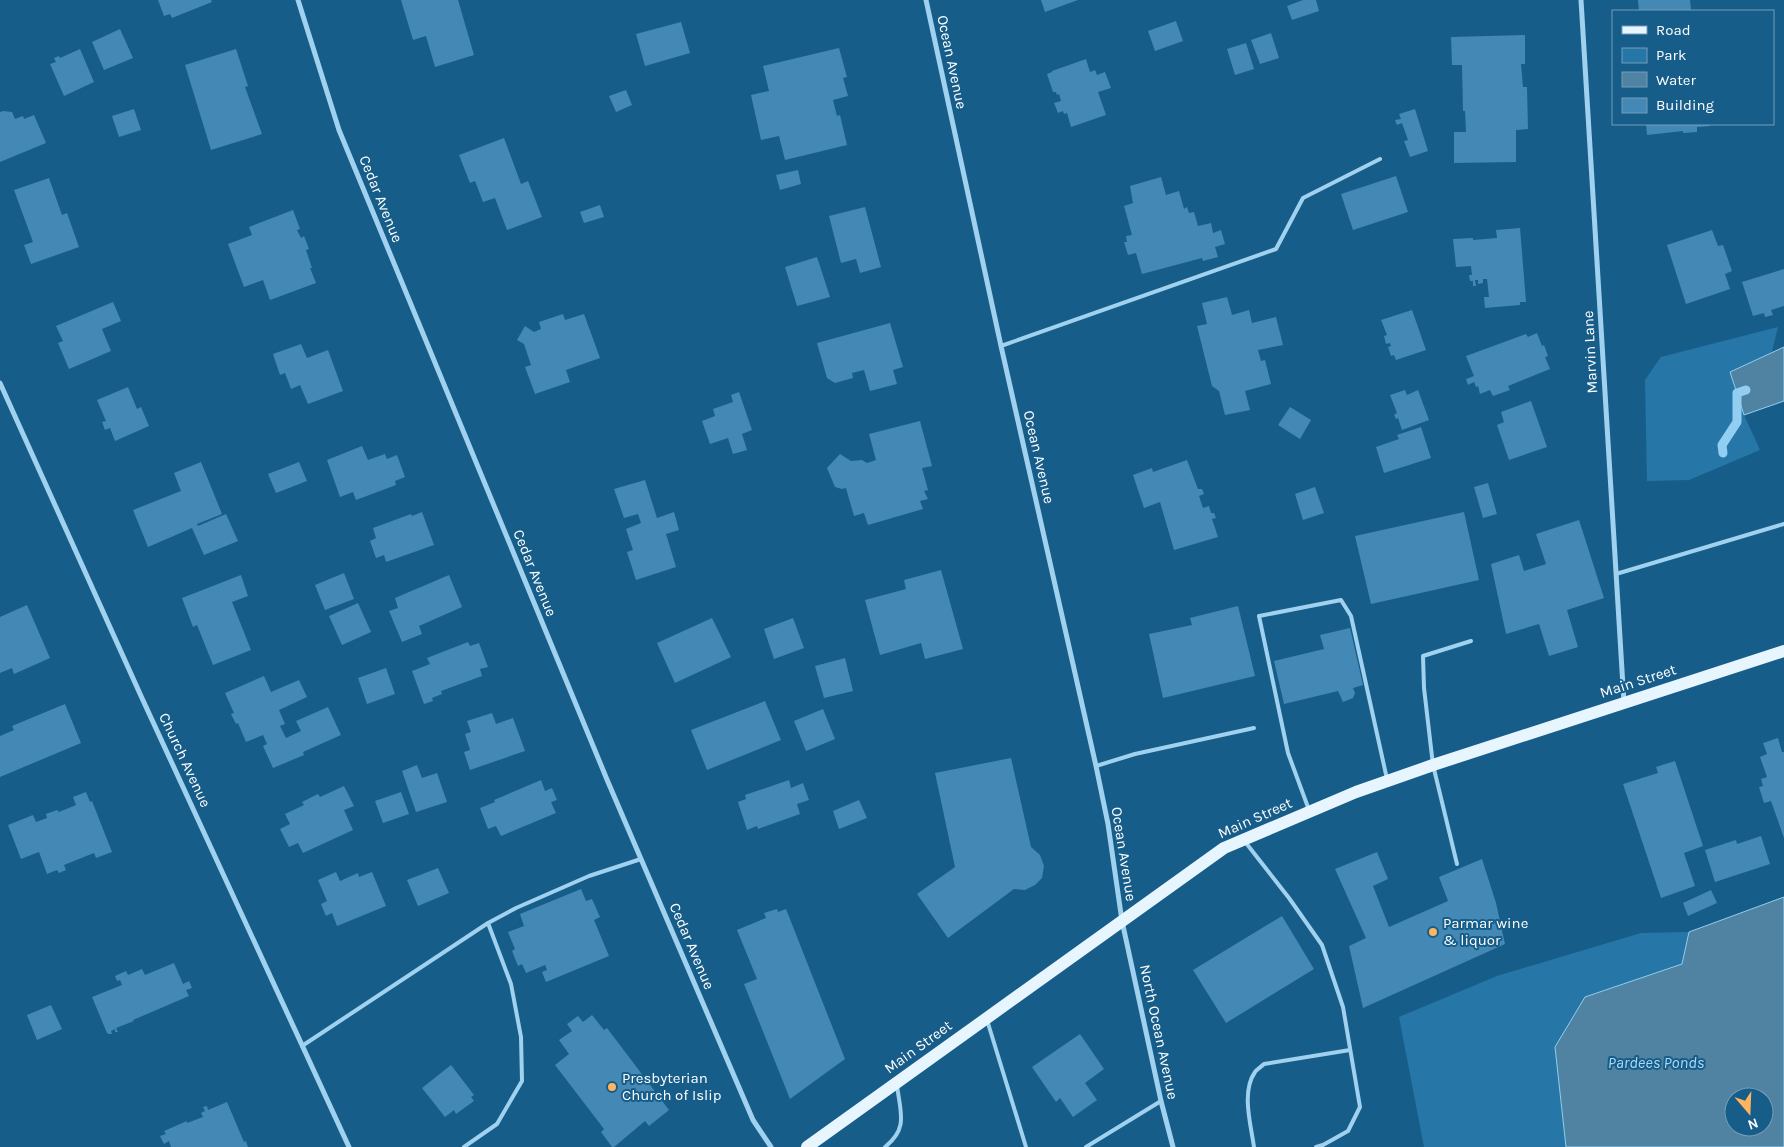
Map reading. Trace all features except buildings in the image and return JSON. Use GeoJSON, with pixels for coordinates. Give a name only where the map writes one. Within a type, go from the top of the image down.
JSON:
{"type":"FeatureCollection","features":[{"type":"Feature","properties":{"kind":"main road","name":"Main Street"},"geometry":{"type":"LineString","coordinates":[[807,1147],[1224,848],[1356,792],[1433,764],[1784,651]]}},
{"type":"Feature","properties":{"kind":"street","name":"Cedar Avenue"},"geometry":{"type":"LineString","coordinates":[[298,0],[339,130],[641,859],[753,1120],[771,1147]]}},
{"type":"Feature","properties":{"kind":"street","name":"Ocean Avenue"},"geometry":{"type":"LineString","coordinates":[[926,0],[1001,346],[1096,766],[1108,824],[1122,921]]}},
{"type":"Feature","properties":{"kind":"street","name":"Marvin Lane"},"geometry":{"type":"LineString","coordinates":[[1581,0],[1624,703]]}},
{"type":"Feature","properties":{"kind":"street","name":"Church Avenue"},"geometry":{"type":"LineString","coordinates":[[0,383],[137,687],[349,1147]]}},
{"type":"Feature","properties":{"kind":"street","name":"North Ocean Avenue"},"geometry":{"type":"LineString","coordinates":[[1122,921],[1161,1101],[1173,1147]]}},
{"type":"Feature","properties":{"kind":"lane"},"geometry":{"type":"LineString","coordinates":[[1001,346],[1276,249],[1303,198],[1380,159]]}},
{"type":"Feature","properties":{"kind":"lane"},"geometry":{"type":"LineString","coordinates":[[1616,574],[1784,524]]}},
{"type":"Feature","properties":{"kind":"lane"},"geometry":{"type":"LineString","coordinates":[[1310,811],[1288,753],[1259,616],[1341,600],[1351,616],[1387,781]]}},
{"type":"Feature","properties":{"kind":"lane"},"geometry":{"type":"LineString","coordinates":[[1458,864],[1433,764],[1424,688],[1423,656],[1471,641]]}},
{"type":"Feature","properties":{"kind":"lane"},"geometry":{"type":"LineString","coordinates":[[1096,766],[1135,754],[1254,728]]}},
{"type":"Feature","properties":{"kind":"lane"},"geometry":{"type":"LineString","coordinates":[[1244,840],[1289,898],[1322,945],[1343,1008],[1360,1107],[1348,1131],[1316,1147]]}},
{"type":"Feature","properties":{"kind":"lane"},"geometry":{"type":"LineString","coordinates":[[302,1046],[488,923],[516,908],[590,876],[641,859]]}},
{"type":"Feature","properties":{"kind":"lane"},"geometry":{"type":"LineString","coordinates":[[464,1147],[497,1124],[522,1082],[522,1037],[512,984],[488,923]]}},
{"type":"Feature","properties":{"kind":"lane"},"geometry":{"type":"LineString","coordinates":[[986,1018],[1026,1147]]}},
{"type":"Feature","properties":{"kind":"lane"},"geometry":{"type":"LineString","coordinates":[[1254,1147],[1248,1099],[1249,1086],[1255,1072],[1264,1064],[1350,1050]]}},
{"type":"Feature","properties":{"kind":"lane"},"geometry":{"type":"LineString","coordinates":[[884,1147],[893,1141],[902,1124],[896,1083]]}},
{"type":"Feature","properties":{"kind":"lane"},"geometry":{"type":"LineString","coordinates":[[1086,1147],[1161,1101]]}},
{"type":"Feature","properties":{"kind":"green space"},"geometry":{"type":"Polygon","coordinates":[[[1778,327],[1772,352],[1730,372],[1744,415],[1760,450],[1689,480],[1647,481],[1645,380],[1661,357],[1778,327]]]}},
{"type":"Feature","properties":{"kind":"green space"},"geometry":{"type":"Polygon","coordinates":[[[1689,932],[1682,964],[1585,997],[1555,1047],[1566,1147],[1424,1147],[1399,1017],[1497,976],[1641,933],[1689,932]]]}},
{"type":"Feature","properties":{"kind":"water"},"geometry":{"type":"Polygon","coordinates":[[[1784,347],[1784,401],[1744,415],[1730,372],[1784,347]]]}},
{"type":"Feature","properties":{"kind":"water","name":"Pardees Ponds"},"geometry":{"type":"Polygon","coordinates":[[[1784,897],[1784,1147],[1566,1147],[1555,1047],[1585,997],[1682,964],[1689,932],[1784,897]]]}},
{"type":"Feature","properties":{"kind":"waterway"},"geometry":{"type":"LineString","coordinates":[[1723,453],[1722,445],[1737,422],[1737,393],[1746,390]]}},
{"type":"Feature","properties":{"kind":"place","name":"Parmar wine & liquor"},"geometry":{"type":"Point","coordinates":[1433,932]}},
{"type":"Feature","properties":{"kind":"place","name":"Presbyterian Church of Islip"},"geometry":{"type":"Point","coordinates":[612,1087]}}]}
